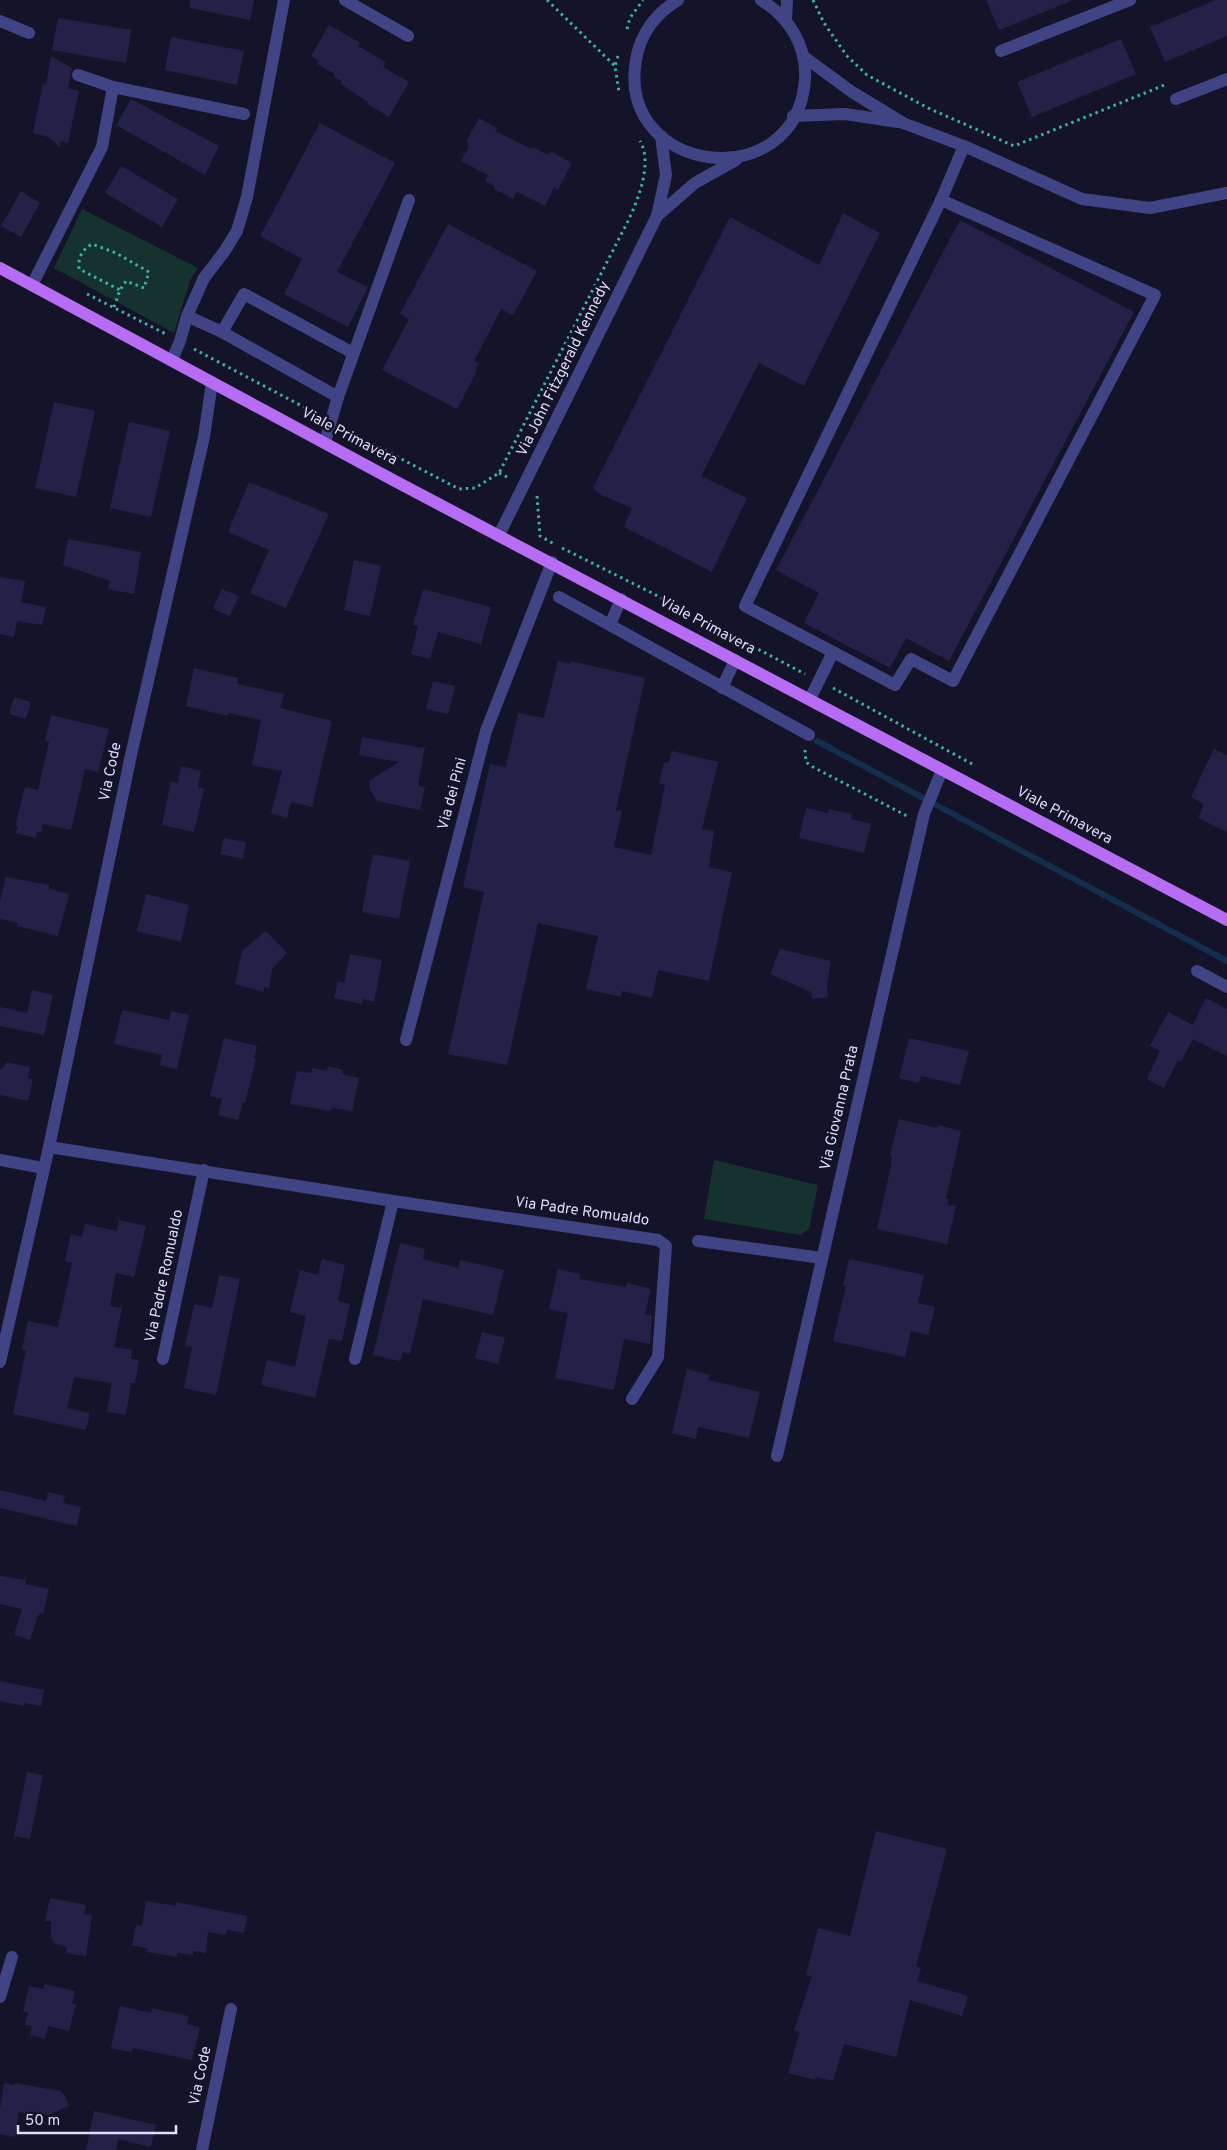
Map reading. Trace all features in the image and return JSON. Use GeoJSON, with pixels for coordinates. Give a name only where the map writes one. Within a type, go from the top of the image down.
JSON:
{"type":"FeatureCollection","features":[{"type":"Feature","properties":{"kind":"main road","name":"Viale Primavera"},"geometry":{"type":"LineString","coordinates":[[0,268],[810,699],[939,776],[1227,920]]}},
{"type":"Feature","properties":{"kind":"street"},"geometry":{"type":"LineString","coordinates":[[172,360],[180,341],[186,316],[204,278],[237,231],[247,197],[284,0]]}},
{"type":"Feature","properties":{"kind":"street"},"geometry":{"type":"LineString","coordinates":[[345,0],[408,36]]}},
{"type":"Feature","properties":{"kind":"street","name":"Via John Fitzgerald Kennedy"},"geometry":{"type":"LineString","coordinates":[[678,0],[666,8],[651,24],[639,47],[635,66],[635,83],[646,117],[661,136],[678,148],[700,156],[722,159],[745,155]]}},
{"type":"Feature","properties":{"kind":"street","name":"Via John Fitzgerald Kennedy"},"geometry":{"type":"LineString","coordinates":[[657,216],[695,183],[775,139],[794,116],[804,87],[803,56],[798,39],[786,20],[761,0]]}},
{"type":"Feature","properties":{"kind":"street"},"geometry":{"type":"LineString","coordinates":[[786,20],[787,0]]}},
{"type":"Feature","properties":{"kind":"street"},"geometry":{"type":"LineString","coordinates":[[1001,51],[1130,0]]}},
{"type":"Feature","properties":{"kind":"street"},"geometry":{"type":"LineString","coordinates":[[0,21],[29,33]]}},
{"type":"Feature","properties":{"kind":"street"},"geometry":{"type":"LineString","coordinates":[[803,56],[852,92],[903,123],[964,146],[1082,199],[1150,208],[1227,192]]}},
{"type":"Feature","properties":{"kind":"street"},"geometry":{"type":"LineString","coordinates":[[78,75],[113,87],[244,114]]}},
{"type":"Feature","properties":{"kind":"street"},"geometry":{"type":"LineString","coordinates":[[1176,98],[1227,79]]}},
{"type":"Feature","properties":{"kind":"street"},"geometry":{"type":"LineString","coordinates":[[32,284],[102,147],[113,87]]}},
{"type":"Feature","properties":{"kind":"street"},"geometry":{"type":"LineString","coordinates":[[794,116],[845,114],[903,123]]}},
{"type":"Feature","properties":{"kind":"street","name":"Via John Fitzgerald Kennedy"},"geometry":{"type":"LineString","coordinates":[[499,535],[657,216],[666,175],[661,136]]}},
{"type":"Feature","properties":{"kind":"street"},"geometry":{"type":"LineString","coordinates":[[941,200],[1155,295],[953,681],[912,659],[895,685],[745,606],[941,200],[964,146]]}},
{"type":"Feature","properties":{"kind":"street"},"geometry":{"type":"LineString","coordinates":[[325,442],[353,353],[409,200]]}},
{"type":"Feature","properties":{"kind":"street"},"geometry":{"type":"LineString","coordinates":[[222,332],[244,294],[353,353]]}},
{"type":"Feature","properties":{"kind":"street"},"geometry":{"type":"LineString","coordinates":[[186,316],[222,332],[338,397]]}},
{"type":"Feature","properties":{"kind":"street","name":"Via Code"},"geometry":{"type":"LineString","coordinates":[[0,1362],[49,1147],[131,754],[204,437],[212,382]]}},
{"type":"Feature","properties":{"kind":"street","name":"Via dei Pini"},"geometry":{"type":"LineString","coordinates":[[406,1040],[486,732],[552,562]]}},
{"type":"Feature","properties":{"kind":"street"},"geometry":{"type":"LineString","coordinates":[[559,597],[809,735]]}},
{"type":"Feature","properties":{"kind":"street"},"geometry":{"type":"LineString","coordinates":[[610,625],[621,599]]}},
{"type":"Feature","properties":{"kind":"street"},"geometry":{"type":"LineString","coordinates":[[810,699],[833,652]]}},
{"type":"Feature","properties":{"kind":"street"},"geometry":{"type":"LineString","coordinates":[[722,688],[735,660]]}},
{"type":"Feature","properties":{"kind":"street","name":"Via Giovanna Prata"},"geometry":{"type":"LineString","coordinates":[[777,1456],[923,817],[939,776]]}},
{"type":"Feature","properties":{"kind":"street"},"geometry":{"type":"LineString","coordinates":[[1197,970],[1227,986]]}},
{"type":"Feature","properties":{"kind":"street","name":"Via Padre Romualdo"},"geometry":{"type":"LineString","coordinates":[[49,1147],[658,1240],[666,1246],[658,1358],[632,1399]]}},
{"type":"Feature","properties":{"kind":"street"},"geometry":{"type":"LineString","coordinates":[[0,1160],[43,1168]]}},
{"type":"Feature","properties":{"kind":"street","name":"Via Padre Romualdo"},"geometry":{"type":"LineString","coordinates":[[164,1359],[204,1170]]}},
{"type":"Feature","properties":{"kind":"street"},"geometry":{"type":"LineString","coordinates":[[355,1359],[393,1201]]}},
{"type":"Feature","properties":{"kind":"street"},"geometry":{"type":"LineString","coordinates":[[698,1241],[822,1258]]}},
{"type":"Feature","properties":{"kind":"street"},"geometry":{"type":"LineString","coordinates":[[0,1997],[12,1957]]}},
{"type":"Feature","properties":{"kind":"street","name":"Via Code"},"geometry":{"type":"LineString","coordinates":[[202,2150],[231,2009]]}},
{"type":"Feature","properties":{"kind":"path"},"geometry":{"type":"LineString","coordinates":[[547,0],[616,66]]}},
{"type":"Feature","properties":{"kind":"path"},"geometry":{"type":"LineString","coordinates":[[813,0],[824,23],[847,56],[867,75],[928,108],[1014,146],[1172,82]]}},
{"type":"Feature","properties":{"kind":"path"},"geometry":{"type":"LineString","coordinates":[[81,291],[180,341],[459,489],[475,488],[499,473],[628,221],[644,182]]}},
{"type":"Feature","properties":{"kind":"path"},"geometry":{"type":"LineString","coordinates":[[114,307],[120,290],[126,281],[144,288],[149,272],[116,253],[92,244],[84,249],[78,260],[78,269],[120,290]]}},
{"type":"Feature","properties":{"kind":"path"},"geometry":{"type":"LineString","coordinates":[[537,495],[540,536],[819,681],[975,766]]}},
{"type":"Feature","properties":{"kind":"path"},"geometry":{"type":"LineString","coordinates":[[809,735],[804,754],[806,762],[811,766],[906,816],[923,817]]}},
{"type":"Feature","properties":{"kind":"green space"},"geometry":{"type":"Polygon","coordinates":[[[82,209],[198,268],[190,280],[174,333],[54,268],[82,209]]]}},
{"type":"Feature","properties":{"kind":"green space"},"geometry":{"type":"Polygon","coordinates":[[[714,1160],[818,1185],[809,1229],[800,1235],[704,1219],[714,1160]]]}},
{"type":"Feature","properties":{"kind":"building"},"geometry":{"type":"Polygon","coordinates":[[[190,0],[254,0],[250,20],[190,8],[190,0]]]}},
{"type":"Feature","properties":{"kind":"building"},"geometry":{"type":"Polygon","coordinates":[[[986,0],[1071,0],[1071,1],[999,30],[986,0]]]}},
{"type":"Feature","properties":{"kind":"building"},"geometry":{"type":"Polygon","coordinates":[[[1216,0],[1227,0],[1227,36],[1165,62],[1150,27],[1216,0]]]}},
{"type":"Feature","properties":{"kind":"building"},"geometry":{"type":"Polygon","coordinates":[[[58,18],[131,30],[126,63],[52,50],[58,18]]]}},
{"type":"Feature","properties":{"kind":"building"},"geometry":{"type":"Polygon","coordinates":[[[329,25],[360,43],[358,46],[386,62],[383,67],[409,82],[389,117],[367,104],[368,102],[341,84],[342,81],[334,77],[335,74],[317,64],[319,61],[311,56],[329,25]]]}},
{"type":"Feature","properties":{"kind":"building"},"geometry":{"type":"Polygon","coordinates":[[[171,37],[244,51],[237,85],[165,70],[171,37]]]}},
{"type":"Feature","properties":{"kind":"building"},"geometry":{"type":"Polygon","coordinates":[[[1121,39],[1136,74],[1032,117],[1017,82],[1121,39]]]}},
{"type":"Feature","properties":{"kind":"building"},"geometry":{"type":"Polygon","coordinates":[[[51,56],[72,68],[68,88],[79,91],[68,143],[61,141],[60,147],[48,137],[33,133],[43,83],[46,84],[51,56]]]}},
{"type":"Feature","properties":{"kind":"building"},"geometry":{"type":"Polygon","coordinates":[[[131,99],[219,146],[205,175],[116,125],[131,99]]]}},
{"type":"Feature","properties":{"kind":"building"},"geometry":{"type":"Polygon","coordinates":[[[479,118],[497,128],[495,131],[531,149],[532,147],[548,155],[550,151],[572,163],[558,190],[554,188],[545,206],[517,192],[513,199],[494,189],[495,186],[485,181],[488,175],[461,161],[469,146],[466,142],[479,118]]]}},
{"type":"Feature","properties":{"kind":"building"},"geometry":{"type":"Polygon","coordinates":[[[320,123],[395,163],[337,272],[368,287],[348,327],[284,294],[302,259],[260,236],[320,123]]]}},
{"type":"Feature","properties":{"kind":"building"},"geometry":{"type":"Polygon","coordinates":[[[121,166],[178,199],[162,227],[105,193],[121,166]]]}},
{"type":"Feature","properties":{"kind":"building"},"geometry":{"type":"Polygon","coordinates":[[[21,191],[40,203],[21,237],[1,226],[21,191]]]}},
{"type":"Feature","properties":{"kind":"building"},"geometry":{"type":"Polygon","coordinates":[[[843,213],[880,233],[804,386],[759,363],[701,476],[747,498],[712,572],[624,527],[632,508],[601,495],[593,488],[730,217],[819,265],[843,213]]]}},
{"type":"Feature","properties":{"kind":"building"},"geometry":{"type":"Polygon","coordinates":[[[960,220],[1134,312],[949,661],[906,638],[890,668],[804,623],[819,593],[776,570],[960,220]]]}},
{"type":"Feature","properties":{"kind":"building"},"geometry":{"type":"Polygon","coordinates":[[[448,224],[537,271],[513,315],[501,309],[474,361],[479,363],[475,371],[477,371],[457,409],[382,370],[409,319],[400,314],[448,224]]]}},
{"type":"Feature","properties":{"kind":"building"},"geometry":{"type":"Polygon","coordinates":[[[54,402],[95,411],[76,497],[35,488],[54,402]]]}},
{"type":"Feature","properties":{"kind":"building"},"geometry":{"type":"Polygon","coordinates":[[[129,422],[170,431],[151,517],[110,508],[129,422]]]}},
{"type":"Feature","properties":{"kind":"building"},"geometry":{"type":"Polygon","coordinates":[[[249,482],[329,514],[286,608],[250,593],[269,550],[228,532],[249,482]]]}},
{"type":"Feature","properties":{"kind":"building"},"geometry":{"type":"Polygon","coordinates":[[[68,539],[141,552],[134,594],[108,589],[110,581],[63,565],[68,539]]]}},
{"type":"Feature","properties":{"kind":"building"},"geometry":{"type":"Polygon","coordinates":[[[354,560],[381,566],[370,616],[344,610],[354,560]]]}},
{"type":"Feature","properties":{"kind":"building"},"geometry":{"type":"Polygon","coordinates":[[[0,577],[25,581],[21,602],[46,607],[42,625],[17,621],[14,637],[0,634],[0,577]]]}},
{"type":"Feature","properties":{"kind":"building"},"geometry":{"type":"Polygon","coordinates":[[[222,589],[239,596],[230,616],[213,609],[222,589]]]}},
{"type":"Feature","properties":{"kind":"building"},"geometry":{"type":"Polygon","coordinates":[[[423,589],[491,607],[481,644],[438,632],[430,659],[411,654],[418,626],[413,625],[423,589]]]}},
{"type":"Feature","properties":{"kind":"building"},"geometry":{"type":"Polygon","coordinates":[[[558,661],[571,664],[571,661],[645,678],[616,810],[622,811],[614,847],[651,855],[665,785],[659,783],[664,762],[669,763],[672,751],[718,762],[702,829],[714,831],[709,867],[732,872],[709,981],[658,970],[652,998],[622,991],[621,997],[586,989],[598,936],[538,923],[507,1065],[448,1054],[484,892],[463,887],[490,764],[506,767],[518,713],[544,718],[558,661]]]}},
{"type":"Feature","properties":{"kind":"building"},"geometry":{"type":"Polygon","coordinates":[[[194,668],[238,678],[237,684],[284,694],[280,708],[332,721],[312,807],[291,802],[287,818],[271,813],[282,771],[252,765],[261,720],[229,713],[228,716],[186,706],[194,668]]]}},
{"type":"Feature","properties":{"kind":"building"},"geometry":{"type":"Polygon","coordinates":[[[433,681],[455,686],[448,714],[426,709],[433,681]]]}},
{"type":"Feature","properties":{"kind":"building"},"geometry":{"type":"Polygon","coordinates":[[[14,697],[31,702],[26,719],[9,714],[14,697]]]}},
{"type":"Feature","properties":{"kind":"building"},"geometry":{"type":"Polygon","coordinates":[[[51,715],[109,729],[98,772],[85,769],[71,830],[43,824],[41,833],[37,832],[36,838],[16,833],[18,826],[15,826],[25,787],[38,790],[49,742],[45,741],[51,715]]]}},
{"type":"Feature","properties":{"kind":"building"},"geometry":{"type":"Polygon","coordinates":[[[362,737],[422,748],[425,746],[418,786],[425,787],[420,810],[377,801],[369,787],[370,780],[399,762],[359,755],[362,737]]]}},
{"type":"Feature","properties":{"kind":"building"},"geometry":{"type":"Polygon","coordinates":[[[1214,749],[1227,755],[1227,832],[1198,818],[1204,804],[1191,797],[1214,749]]]}},
{"type":"Feature","properties":{"kind":"building"},"geometry":{"type":"Polygon","coordinates":[[[181,766],[201,771],[198,787],[204,789],[194,832],[162,825],[171,781],[178,783],[181,766]]]}},
{"type":"Feature","properties":{"kind":"building"},"geometry":{"type":"Polygon","coordinates":[[[806,808],[828,813],[829,809],[852,814],[851,819],[871,824],[864,853],[799,838],[806,808]]]}},
{"type":"Feature","properties":{"kind":"building"},"geometry":{"type":"Polygon","coordinates":[[[224,838],[246,842],[243,859],[220,854],[224,838]]]}},
{"type":"Feature","properties":{"kind":"building"},"geometry":{"type":"Polygon","coordinates":[[[373,854],[410,861],[399,919],[362,912],[373,854]]]}},
{"type":"Feature","properties":{"kind":"building"},"geometry":{"type":"Polygon","coordinates":[[[6,877],[49,885],[49,889],[69,894],[58,936],[17,926],[18,923],[0,919],[0,902],[6,877]]]}},
{"type":"Feature","properties":{"kind":"building"},"geometry":{"type":"Polygon","coordinates":[[[146,894],[189,905],[181,942],[137,931],[146,894]]]}},
{"type":"Feature","properties":{"kind":"building"},"geometry":{"type":"Polygon","coordinates":[[[266,931],[287,953],[272,969],[269,988],[264,987],[264,992],[235,984],[242,951],[266,931]]]}},
{"type":"Feature","properties":{"kind":"building"},"geometry":{"type":"Polygon","coordinates":[[[780,949],[831,961],[827,984],[828,997],[812,999],[811,992],[770,974],[780,949]]]}},
{"type":"Feature","properties":{"kind":"building"},"geometry":{"type":"Polygon","coordinates":[[[350,954],[382,960],[374,1002],[363,999],[362,1004],[334,998],[338,981],[344,983],[350,954]]]}},
{"type":"Feature","properties":{"kind":"building"},"geometry":{"type":"Polygon","coordinates":[[[32,990],[53,995],[44,1035],[0,1026],[0,1007],[27,1013],[32,990]]]}},
{"type":"Feature","properties":{"kind":"building"},"geometry":{"type":"Polygon","coordinates":[[[1206,998],[1227,1009],[1227,1056],[1193,1039],[1181,1062],[1178,1060],[1164,1088],[1147,1079],[1160,1051],[1150,1046],[1168,1012],[1193,1025],[1206,998]]]}},
{"type":"Feature","properties":{"kind":"building"},"geometry":{"type":"Polygon","coordinates":[[[122,1010],[169,1020],[171,1011],[189,1015],[177,1069],[159,1065],[162,1055],[114,1044],[122,1010]]]}},
{"type":"Feature","properties":{"kind":"building"},"geometry":{"type":"Polygon","coordinates":[[[224,1038],[257,1046],[254,1059],[256,1059],[245,1103],[243,1102],[238,1120],[218,1115],[222,1099],[210,1096],[224,1038]]]}},
{"type":"Feature","properties":{"kind":"building"},"geometry":{"type":"Polygon","coordinates":[[[909,1038],[969,1051],[960,1085],[921,1076],[919,1083],[899,1078],[909,1038]]]}},
{"type":"Feature","properties":{"kind":"building"},"geometry":{"type":"Polygon","coordinates":[[[6,1062],[30,1067],[28,1078],[33,1079],[28,1101],[0,1095],[0,1070],[6,1062]]]}},
{"type":"Feature","properties":{"kind":"building"},"geometry":{"type":"Polygon","coordinates":[[[328,1066],[343,1070],[342,1074],[359,1078],[352,1111],[332,1108],[331,1111],[290,1104],[297,1071],[311,1073],[312,1068],[327,1071],[328,1066]]]}},
{"type":"Feature","properties":{"kind":"building"},"geometry":{"type":"Polygon","coordinates":[[[899,1119],[937,1128],[938,1125],[961,1131],[946,1199],[949,1199],[947,1205],[956,1206],[947,1244],[877,1229],[891,1166],[892,1155],[890,1155],[899,1119]]]}},
{"type":"Feature","properties":{"kind":"building"},"geometry":{"type":"Polygon","coordinates":[[[119,1220],[146,1226],[134,1277],[116,1273],[110,1306],[122,1308],[114,1347],[132,1350],[131,1359],[139,1360],[135,1383],[131,1383],[126,1415],[107,1412],[112,1383],[74,1377],[67,1408],[90,1413],[86,1430],[13,1414],[26,1350],[22,1349],[28,1321],[58,1327],[72,1263],[65,1261],[71,1234],[82,1237],[85,1224],[117,1231],[119,1220]]]}},
{"type":"Feature","properties":{"kind":"building"},"geometry":{"type":"Polygon","coordinates":[[[400,1243],[425,1249],[423,1259],[458,1268],[460,1260],[504,1270],[493,1315],[423,1299],[410,1354],[403,1352],[400,1361],[373,1355],[400,1243]]]}},
{"type":"Feature","properties":{"kind":"building"},"geometry":{"type":"Polygon","coordinates":[[[322,1259],[345,1265],[338,1301],[350,1304],[342,1341],[329,1339],[315,1398],[261,1385],[267,1360],[295,1367],[306,1316],[290,1312],[300,1270],[318,1275],[322,1259]]]}},
{"type":"Feature","properties":{"kind":"building"},"geometry":{"type":"Polygon","coordinates":[[[849,1259],[924,1275],[918,1303],[935,1307],[928,1335],[911,1331],[905,1357],[833,1341],[846,1286],[843,1285],[849,1259]]]}},
{"type":"Feature","properties":{"kind":"building"},"geometry":{"type":"Polygon","coordinates":[[[558,1269],[580,1274],[579,1279],[626,1287],[627,1283],[651,1289],[645,1314],[652,1316],[650,1344],[624,1339],[614,1390],[555,1378],[568,1313],[549,1309],[558,1269]]]}},
{"type":"Feature","properties":{"kind":"building"},"geometry":{"type":"Polygon","coordinates":[[[219,1275],[240,1279],[216,1395],[184,1388],[192,1347],[185,1346],[194,1304],[212,1308],[219,1275]]]}},
{"type":"Feature","properties":{"kind":"building"},"geometry":{"type":"Polygon","coordinates":[[[482,1332],[505,1338],[498,1364],[475,1358],[482,1332]]]}},
{"type":"Feature","properties":{"kind":"building"},"geometry":{"type":"Polygon","coordinates":[[[687,1369],[710,1375],[708,1380],[760,1392],[749,1438],[698,1427],[696,1439],[672,1433],[687,1369]]]}},
{"type":"Feature","properties":{"kind":"building"},"geometry":{"type":"Polygon","coordinates":[[[0,1490],[46,1501],[48,1492],[65,1496],[63,1503],[81,1507],[77,1526],[0,1508],[0,1490]]]}},
{"type":"Feature","properties":{"kind":"building"},"geometry":{"type":"Polygon","coordinates":[[[0,1576],[26,1580],[25,1584],[49,1589],[43,1614],[39,1613],[30,1640],[14,1635],[22,1609],[0,1604],[0,1576]]]}},
{"type":"Feature","properties":{"kind":"building"},"geometry":{"type":"Polygon","coordinates":[[[0,1681],[44,1690],[41,1706],[24,1703],[24,1706],[0,1701],[0,1681]]]}},
{"type":"Feature","properties":{"kind":"building"},"geometry":{"type":"Polygon","coordinates":[[[27,1772],[43,1775],[30,1839],[14,1836],[27,1772]]]}},
{"type":"Feature","properties":{"kind":"building"},"geometry":{"type":"Polygon","coordinates":[[[876,1831],[947,1849],[916,1966],[921,1968],[917,1981],[968,1996],[962,2016],[910,2000],[896,2057],[844,2044],[833,2081],[816,2077],[815,2080],[788,2073],[800,2032],[794,2031],[812,1976],[806,1975],[818,1928],[850,1936],[876,1831]]]}},
{"type":"Feature","properties":{"kind":"building"},"geometry":{"type":"Polygon","coordinates":[[[50,1898],[86,1905],[84,1914],[92,1915],[86,1956],[66,1953],[67,1947],[54,1943],[51,1937],[51,1921],[45,1921],[50,1898]]]}},
{"type":"Feature","properties":{"kind":"building"},"geometry":{"type":"Polygon","coordinates":[[[146,1901],[176,1906],[176,1902],[247,1916],[244,1933],[227,1930],[225,1935],[208,1932],[206,1953],[193,1951],[193,1955],[177,1953],[177,1957],[147,1952],[148,1949],[132,1945],[136,1925],[142,1926],[146,1901]]]}},
{"type":"Feature","properties":{"kind":"building"},"geometry":{"type":"Polygon","coordinates":[[[44,1984],[75,1991],[72,2004],[76,2004],[69,2031],[48,2026],[45,2039],[30,2035],[32,2026],[25,2025],[28,2012],[23,2012],[29,1986],[44,1989],[44,1984]]]}},
{"type":"Feature","properties":{"kind":"building"},"geometry":{"type":"Polygon","coordinates":[[[120,2006],[151,2013],[152,2008],[188,2016],[187,2024],[200,2027],[192,2060],[133,2048],[132,2052],[111,2048],[120,2006]]]}},
{"type":"Feature","properties":{"kind":"building"},"geometry":{"type":"Polygon","coordinates":[[[4,2083],[15,2085],[15,2083],[60,2091],[64,2094],[69,2106],[49,2115],[31,2111],[30,2115],[19,2112],[15,2137],[0,2134],[0,2109],[4,2083]]]}},
{"type":"Feature","properties":{"kind":"building"},"geometry":{"type":"Polygon","coordinates":[[[94,2111],[156,2125],[151,2147],[118,2139],[116,2150],[86,2150],[94,2111]]]}},
{"type":"Feature","properties":{"kind":"waterway"},"geometry":{"type":"LineString","coordinates":[[817,741],[1227,961]]}}]}
